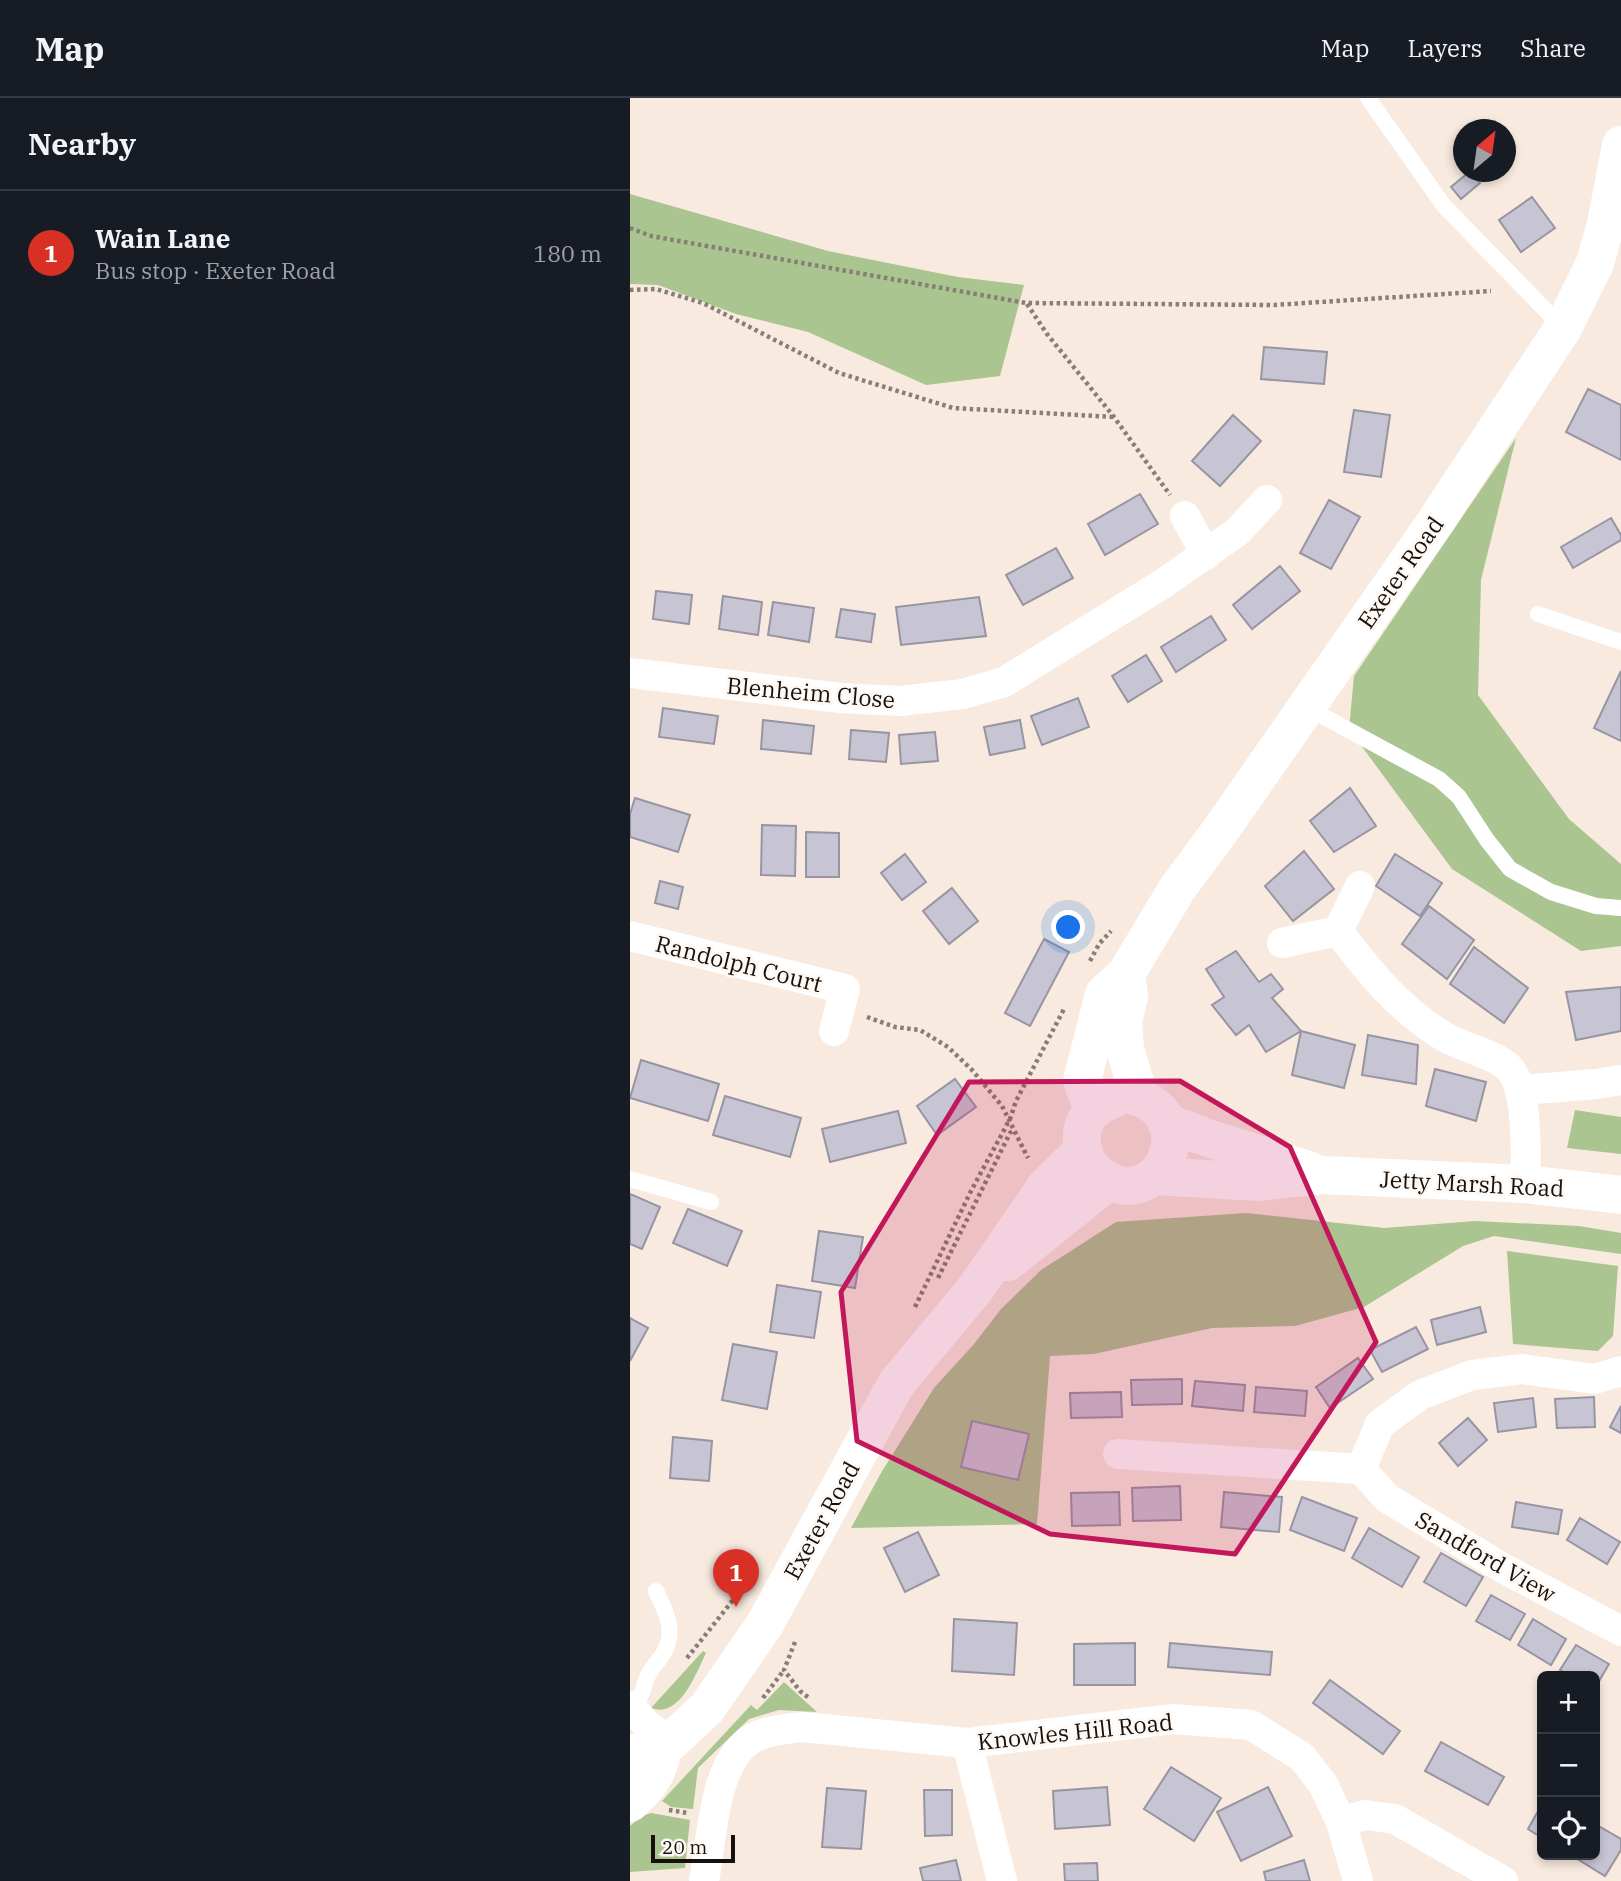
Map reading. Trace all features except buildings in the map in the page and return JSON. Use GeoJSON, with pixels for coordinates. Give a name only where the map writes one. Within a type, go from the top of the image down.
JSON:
{"type":"FeatureCollection","features":[{"type":"Feature","properties":{"kind":"main road","name":"Exeter Road"},"geometry":{"type":"LineString","coordinates":[[1093,1111],[1082,1081],[1104,994],[1126,974],[1177,889],[1434,524],[1563,328],[1595,263],[1606,224],[1621,145]]}},
{"type":"Feature","properties":{"kind":"main road"},"geometry":{"type":"LineString","coordinates":[[1126,974],[1129,997],[1123,1022],[1125,1049],[1139,1097]]}},
{"type":"Feature","properties":{"kind":"main road"},"geometry":{"type":"LineString","coordinates":[[1123,1094],[1139,1097],[1158,1110],[1167,1122],[1171,1135],[1165,1164],[1154,1176],[1140,1183],[1124,1185],[1109,1181],[1089,1164],[1082,1151],[1085,1122],[1093,1111],[1123,1094]]}},
{"type":"Feature","properties":{"kind":"main road","name":"Jetty Marsh Road"},"geometry":{"type":"LineString","coordinates":[[1167,1122],[1323,1175]]}},
{"type":"Feature","properties":{"kind":"main road","name":"Exeter Road"},"geometry":{"type":"LineString","coordinates":[[630,1803],[643,1792],[659,1770],[654,1749],[707,1708],[765,1623],[896,1384],[976,1288],[1045,1186],[1082,1151]]}},
{"type":"Feature","properties":{"kind":"main road","name":"Jetty Marsh Road"},"geometry":{"type":"LineString","coordinates":[[1154,1176],[1258,1182],[1323,1175],[1526,1184],[1621,1195]]}},
{"type":"Feature","properties":{"kind":"main road","name":"Exeter Road"},"geometry":{"type":"LineString","coordinates":[[976,1288],[1109,1181]]}},
{"type":"Feature","properties":{"kind":"street","name":"Blenheim Close"},"geometry":{"type":"LineString","coordinates":[[630,673],[840,698],[900,701],[963,694],[1004,682],[1056,652],[1206,555],[1237,532],[1267,500]]}},
{"type":"Feature","properties":{"kind":"street"},"geometry":{"type":"LineString","coordinates":[[1185,516],[1206,555]]}},
{"type":"Feature","properties":{"kind":"street"},"geometry":{"type":"LineString","coordinates":[[1338,931],[1360,887]]}},
{"type":"Feature","properties":{"kind":"street"},"geometry":{"type":"LineString","coordinates":[[1282,943],[1338,931]]}},
{"type":"Feature","properties":{"kind":"street"},"geometry":{"type":"LineString","coordinates":[[1338,931],[1381,986],[1410,1012],[1445,1037],[1510,1067],[1522,1090],[1526,1184]]}},
{"type":"Feature","properties":{"kind":"street","name":"Randolph Court"},"geometry":{"type":"LineString","coordinates":[[630,936],[845,989],[837,1019]]}},
{"type":"Feature","properties":{"kind":"street"},"geometry":{"type":"LineString","coordinates":[[1522,1090],[1621,1080]]}},
{"type":"Feature","properties":{"kind":"street"},"geometry":{"type":"LineString","coordinates":[[1118,1454],[1361,1469],[1380,1424],[1420,1395],[1472,1375],[1522,1369],[1595,1379],[1621,1371]]}},
{"type":"Feature","properties":{"kind":"street","name":"Sandford View"},"geometry":{"type":"LineString","coordinates":[[1361,1469],[1387,1498],[1501,1566],[1621,1631]]}},
{"type":"Feature","properties":{"kind":"street"},"geometry":{"type":"LineString","coordinates":[[631,1707],[647,1725],[654,1749]]}},
{"type":"Feature","properties":{"kind":"street","name":"Knowles Hill Road"},"geometry":{"type":"LineString","coordinates":[[704,1881],[722,1783],[734,1756],[753,1738],[778,1730],[802,1727],[967,1742],[1173,1719],[1251,1725],[1303,1757],[1323,1784],[1341,1822],[1359,1881]]}},
{"type":"Feature","properties":{"kind":"street"},"geometry":{"type":"LineString","coordinates":[[967,1742],[1002,1881]]}},
{"type":"Feature","properties":{"kind":"street"},"geometry":{"type":"LineString","coordinates":[[1341,1822],[1365,1815],[1395,1819],[1503,1881]]}},
{"type":"Feature","properties":{"kind":"lane"},"geometry":{"type":"LineString","coordinates":[[1368,98],[1444,206],[1563,328]]}},
{"type":"Feature","properties":{"kind":"lane"},"geometry":{"type":"LineString","coordinates":[[1538,614],[1621,642]]}},
{"type":"Feature","properties":{"kind":"lane"},"geometry":{"type":"LineString","coordinates":[[1306,708],[1439,779],[1459,797],[1510,869],[1551,892],[1596,906],[1621,908]]}},
{"type":"Feature","properties":{"kind":"lane"},"geometry":{"type":"LineString","coordinates":[[630,1179],[711,1202]]}},
{"type":"Feature","properties":{"kind":"lane"},"geometry":{"type":"LineString","coordinates":[[631,1707],[643,1695],[647,1677],[665,1651],[671,1634],[669,1619],[656,1591]]}},
{"type":"Feature","properties":{"kind":"path"},"geometry":{"type":"LineString","coordinates":[[630,228],[651,236],[1026,303],[1275,305],[1491,291]]}},
{"type":"Feature","properties":{"kind":"path"},"geometry":{"type":"LineString","coordinates":[[630,290],[656,289],[703,303],[839,373],[953,408],[1114,417]]}},
{"type":"Feature","properties":{"kind":"path"},"geometry":{"type":"LineString","coordinates":[[1026,303],[1047,334],[1114,417],[1185,516]]}},
{"type":"Feature","properties":{"kind":"path"},"geometry":{"type":"LineString","coordinates":[[837,1019],[919,1030],[948,1047],[972,1070],[1002,1106],[1014,1130],[1010,1133],[935,1284]]}},
{"type":"Feature","properties":{"kind":"path"},"geometry":{"type":"LineString","coordinates":[[684,1661],[754,1574]]}},
{"type":"Feature","properties":{"kind":"path"},"geometry":{"type":"LineString","coordinates":[[764,1698],[784,1670],[799,1631]]}},
{"type":"Feature","properties":{"kind":"path"},"geometry":{"type":"LineString","coordinates":[[784,1670],[800,1691],[824,1710],[829,1728]]}},
{"type":"Feature","properties":{"kind":"highlighted area"},"geometry":{"type":"Polygon","coordinates":[[[1180,1081],[1290,1147],[1376,1342],[1235,1554],[1050,1534],[857,1441],[841,1292],[969,1082],[1180,1081]]]}},
{"type":"Feature","properties":{"kind":"green space"},"geometry":{"type":"Polygon","coordinates":[[[630,194],[828,251],[958,277],[1024,285],[1000,376],[926,385],[808,332],[736,314],[658,285],[630,284],[630,194]]]}},
{"type":"Feature","properties":{"kind":"green space"},"geometry":{"type":"Polygon","coordinates":[[[1516,438],[1481,580],[1478,695],[1569,819],[1621,864],[1621,946],[1581,951],[1452,869],[1349,729],[1354,676],[1516,438]]]}},
{"type":"Feature","properties":{"kind":"green space"},"geometry":{"type":"Polygon","coordinates":[[[1575,1110],[1621,1117],[1621,1154],[1567,1148],[1575,1110]]]}},
{"type":"Feature","properties":{"kind":"green space"},"geometry":{"type":"Polygon","coordinates":[[[1246,1213],[1384,1228],[1475,1221],[1579,1226],[1621,1233],[1621,1254],[1494,1236],[1463,1246],[1364,1307],[1295,1326],[1212,1328],[1094,1354],[1050,1356],[1037,1524],[851,1528],[881,1473],[934,1388],[1001,1309],[1041,1270],[1116,1222],[1246,1213]],[[972,1421],[961,1467],[1018,1480],[1028,1434],[972,1421]]]}},
{"type":"Feature","properties":{"kind":"green space"},"geometry":{"type":"Polygon","coordinates":[[[1507,1251],[1618,1266],[1613,1336],[1598,1351],[1513,1344],[1507,1251]]]}},
{"type":"Feature","properties":{"kind":"green space"},"geometry":{"type":"Polygon","coordinates":[[[703,1651],[706,1653],[697,1672],[679,1701],[661,1710],[651,1708],[703,1651]]]}},
{"type":"Feature","properties":{"kind":"green space"},"geometry":{"type":"Polygon","coordinates":[[[784,1682],[817,1712],[779,1710],[749,1719],[698,1768],[693,1809],[671,1807],[662,1801],[751,1705],[757,1710],[784,1682]]]}},
{"type":"Feature","properties":{"kind":"green space"},"geometry":{"type":"Polygon","coordinates":[[[651,1813],[690,1820],[685,1868],[630,1872],[630,1826],[640,1817],[651,1813]]]}},
{"type":"Feature","properties":{"kind":"place","name":"Wain Lane"},"geometry":{"type":"Point","coordinates":[736,1607]}}]}
